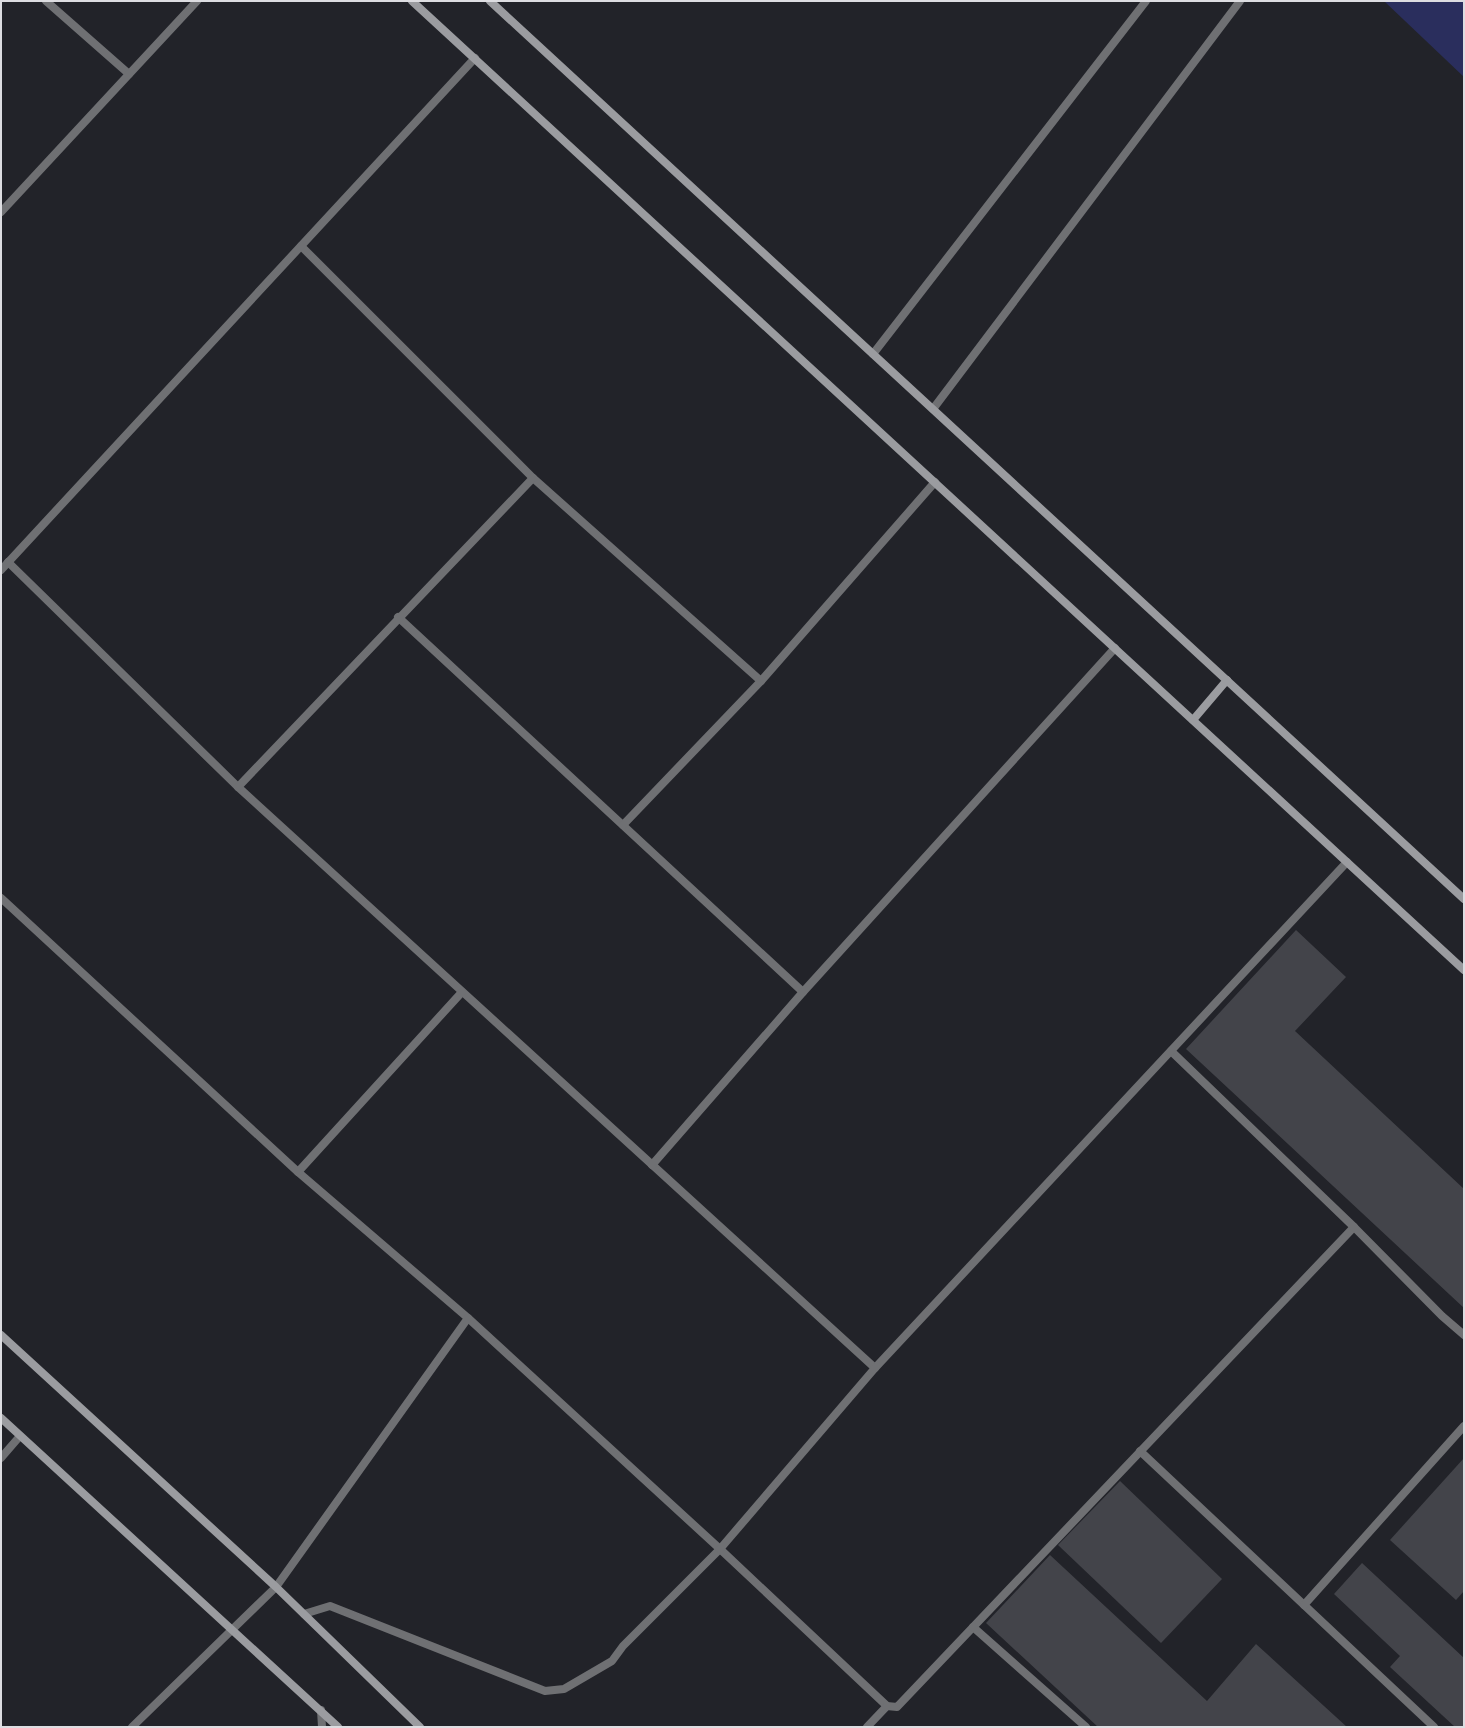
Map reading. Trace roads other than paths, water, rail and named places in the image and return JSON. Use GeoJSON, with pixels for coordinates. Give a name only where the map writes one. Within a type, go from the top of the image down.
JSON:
{"type":"FeatureCollection","features":[{"type":"Feature","properties":{"kind":"main road"},"geometry":{"type":"LineString","coordinates":[[412,1],[1464,970]]}},
{"type":"Feature","properties":{"kind":"main road"},"geometry":{"type":"LineString","coordinates":[[490,1],[1464,899]]}},
{"type":"Feature","properties":{"kind":"main road"},"geometry":{"type":"LineString","coordinates":[[1193,720],[1227,680]]}},
{"type":"Feature","properties":{"kind":"main road"},"geometry":{"type":"LineString","coordinates":[[1,1335],[276,1587],[420,1727]]}},
{"type":"Feature","properties":{"kind":"main road"},"geometry":{"type":"LineString","coordinates":[[1,1418],[131,1535],[338,1727]]}},
{"type":"Feature","properties":{"kind":"street"},"geometry":{"type":"LineString","coordinates":[[46,1],[129,74]]}},
{"type":"Feature","properties":{"kind":"street"},"geometry":{"type":"LineString","coordinates":[[1,212],[197,1]]}},
{"type":"Feature","properties":{"kind":"street"},"geometry":{"type":"LineString","coordinates":[[874,354],[1146,1]]}},
{"type":"Feature","properties":{"kind":"street"},"geometry":{"type":"LineString","coordinates":[[933,409],[1240,1]]}},
{"type":"Feature","properties":{"kind":"street"},"geometry":{"type":"LineString","coordinates":[[1,570],[475,58]]}},
{"type":"Feature","properties":{"kind":"street"},"geometry":{"type":"LineString","coordinates":[[301,246],[533,478],[761,681]]}},
{"type":"Feature","properties":{"kind":"street"},"geometry":{"type":"LineString","coordinates":[[238,787],[398,617],[533,478]]}},
{"type":"Feature","properties":{"kind":"street"},"geometry":{"type":"LineString","coordinates":[[624,825],[761,681],[935,482]]}},
{"type":"Feature","properties":{"kind":"street"},"geometry":{"type":"LineString","coordinates":[[8,562],[238,787],[875,1368]]}},
{"type":"Feature","properties":{"kind":"street"},"geometry":{"type":"LineString","coordinates":[[398,617],[803,992]]}},
{"type":"Feature","properties":{"kind":"street"},"geometry":{"type":"LineString","coordinates":[[652,1165],[803,992],[1115,648]]}},
{"type":"Feature","properties":{"kind":"street"},"geometry":{"type":"LineString","coordinates":[[304,1614],[330,1606],[545,1691],[564,1689],[612,1660],[720,1549],[875,1368],[1347,862]]}},
{"type":"Feature","properties":{"kind":"street"},"geometry":{"type":"LineString","coordinates":[[1,898],[298,1172],[468,1318],[720,1549],[887,1706],[897,1706],[1354,1226]]}},
{"type":"Feature","properties":{"kind":"street"},"geometry":{"type":"LineString","coordinates":[[298,1172],[462,992]]}},
{"type":"Feature","properties":{"kind":"street"},"geometry":{"type":"LineString","coordinates":[[1171,1051],[1354,1226],[1442,1316],[1464,1335]]}},
{"type":"Feature","properties":{"kind":"street"},"geometry":{"type":"LineString","coordinates":[[132,1727],[276,1587],[468,1318]]}},
{"type":"Feature","properties":{"kind":"street"},"geometry":{"type":"LineString","coordinates":[[1304,1605],[1464,1426]]}},
{"type":"Feature","properties":{"kind":"street"},"geometry":{"type":"LineString","coordinates":[[1,1458],[20,1436]]}},
{"type":"Feature","properties":{"kind":"street"},"geometry":{"type":"LineString","coordinates":[[1140,1451],[1434,1727]]}},
{"type":"Feature","properties":{"kind":"street"},"geometry":{"type":"LineString","coordinates":[[972,1627],[1086,1727]]}},
{"type":"Feature","properties":{"kind":"street"},"geometry":{"type":"LineString","coordinates":[[867,1727],[887,1706]]}},
{"type":"Feature","properties":{"kind":"street"},"geometry":{"type":"LineString","coordinates":[[321,1710],[322,1727]]}}]}
